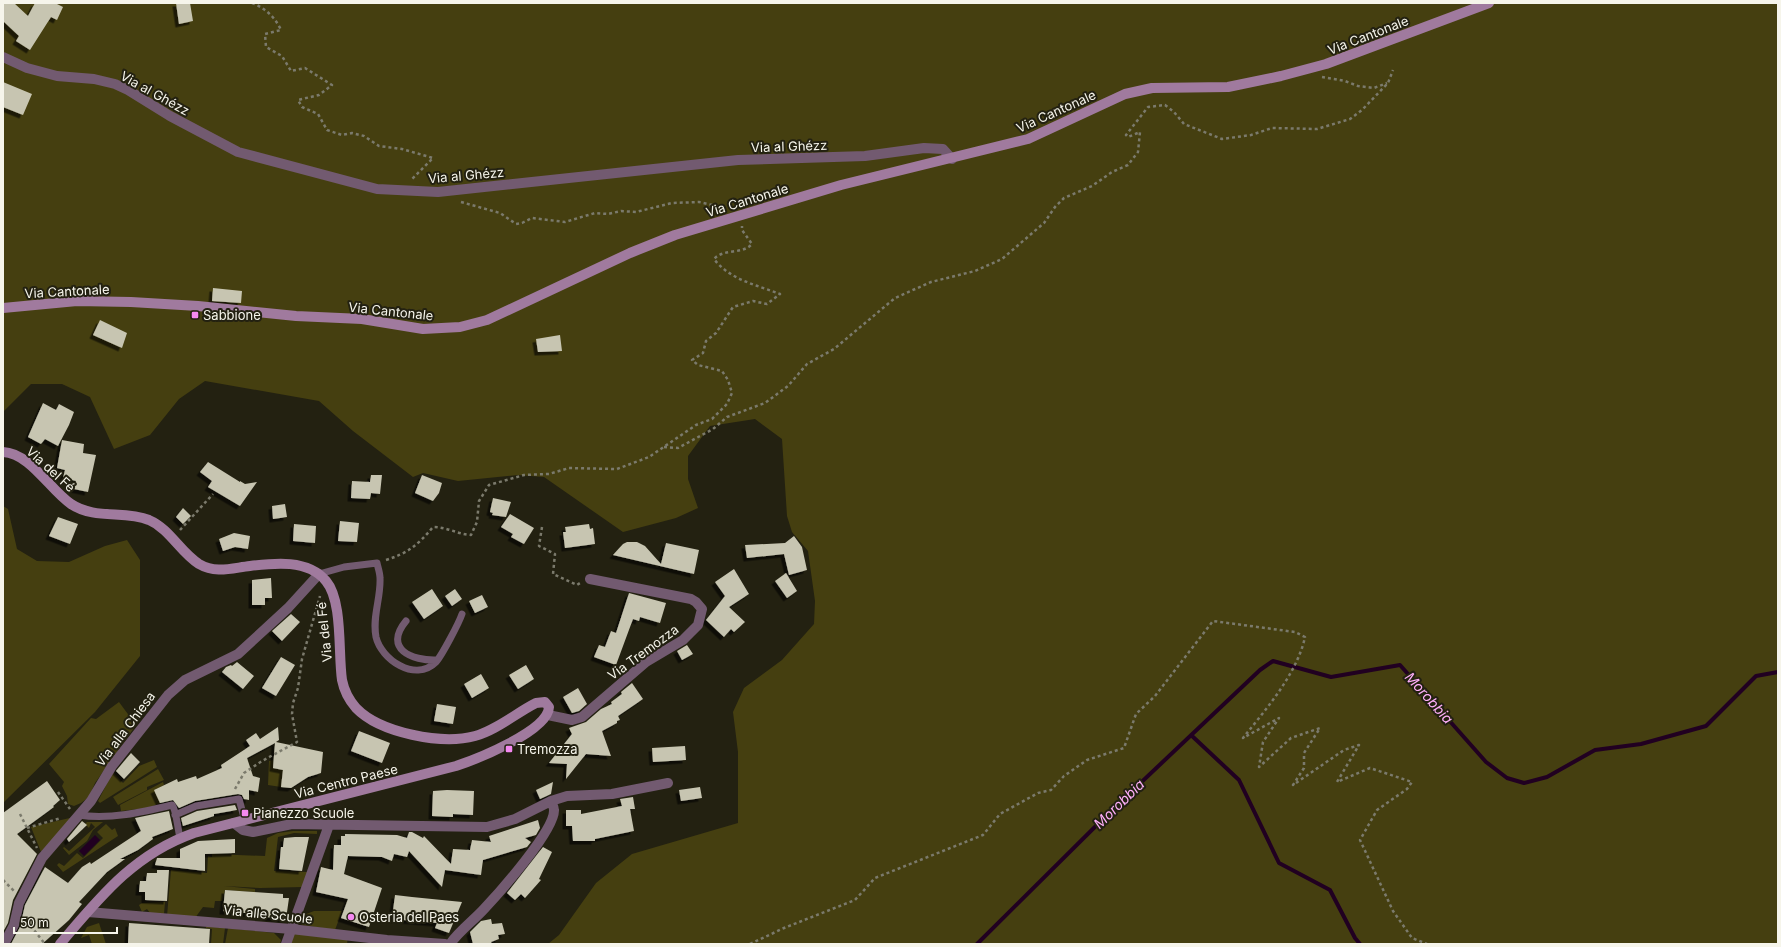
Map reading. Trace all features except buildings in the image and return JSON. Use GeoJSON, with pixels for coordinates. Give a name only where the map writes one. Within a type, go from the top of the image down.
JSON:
{"type":"FeatureCollection","features":[{"type":"Feature","properties":{"kind":"street","name":"Via Cantonale"},"geometry":{"type":"LineString","coordinates":[[3,308],[77,301],[131,302],[198,306],[296,316],[362,319],[423,329],[460,327],[487,320],[651,244],[736,217],[841,185],[952,159],[1028,139],[1113,99],[1140,90],[1228,87],[1305,71],[1489,3]]}},
{"type":"Feature","properties":{"kind":"street","name":"Via al Ghézz"},"geometry":{"type":"LineString","coordinates":[[3,57],[27,68],[57,76],[94,79],[115,84],[128,90],[170,116],[238,152],[377,189],[438,192],[738,160],[865,156],[924,148],[943,149],[952,159]]}},
{"type":"Feature","properties":{"kind":"street","name":"Via del Fé"},"geometry":{"type":"LineString","coordinates":[[3,452],[20,456],[61,496],[78,508],[95,514],[141,518],[157,524],[192,559],[214,570],[263,564],[288,564],[310,569],[319,574],[330,587],[336,604],[341,669],[345,690],[355,707],[372,720],[389,728],[430,738],[458,739],[477,736],[486,732],[536,702],[545,702],[548,704],[548,715]]}},
{"type":"Feature","properties":{"kind":"street","name":"Via alla Chiesa"},"geometry":{"type":"LineString","coordinates":[[4,944],[14,924],[25,890],[42,858],[76,815],[97,793],[112,766],[168,695],[185,680],[233,657],[243,650],[288,608],[319,574]]}},
{"type":"Feature","properties":{"kind":"street","name":"Via Tremozza"},"geometry":{"type":"LineString","coordinates":[[548,715],[572,720],[582,717],[646,662],[683,640],[701,620],[702,609],[691,599],[590,579]]}},
{"type":"Feature","properties":{"kind":"street","name":"Via Centro Paese"},"geometry":{"type":"LineString","coordinates":[[60,944],[88,912],[130,869],[157,850],[180,838],[475,760],[536,726],[548,715]]}},
{"type":"Feature","properties":{"kind":"street"},"geometry":{"type":"LineString","coordinates":[[234,823],[243,830],[253,832],[292,824],[487,827],[515,819],[551,801],[567,796],[612,794],[668,783]]}},
{"type":"Feature","properties":{"kind":"street"},"geometry":{"type":"LineString","coordinates":[[450,944],[455,937],[484,909],[537,845],[550,822],[554,810],[551,801]]}},
{"type":"Feature","properties":{"kind":"street"},"geometry":{"type":"LineString","coordinates":[[286,944],[329,825]]}},
{"type":"Feature","properties":{"kind":"street","name":"Via alle Scuole"},"geometry":{"type":"LineString","coordinates":[[88,912],[291,929],[387,940],[444,944]]}},
{"type":"Feature","properties":{"kind":"lane"},"geometry":{"type":"LineString","coordinates":[[319,574],[344,567],[377,563],[380,579],[375,628],[380,647],[386,656],[404,667],[421,670],[437,660],[462,614]]}},
{"type":"Feature","properties":{"kind":"lane"},"geometry":{"type":"LineString","coordinates":[[406,621],[402,626],[398,638],[398,643],[405,653],[418,659],[437,660]]}},
{"type":"Feature","properties":{"kind":"lane"},"geometry":{"type":"LineString","coordinates":[[175,815],[196,806],[239,799],[244,821]]}},
{"type":"Feature","properties":{"kind":"lane"},"geometry":{"type":"LineString","coordinates":[[76,815],[101,816],[151,810],[172,805],[175,808],[180,838]]}},
{"type":"Feature","properties":{"kind":"path"},"geometry":{"type":"LineString","coordinates":[[252,3],[263,7],[277,22],[281,30],[265,34],[266,47],[282,56],[291,71],[305,68],[332,85],[319,95],[298,100],[302,107],[318,114],[327,130],[342,135],[352,133],[364,136],[378,146],[402,149],[433,158],[403,191]]}},
{"type":"Feature","properties":{"kind":"path"},"geometry":{"type":"LineString","coordinates":[[664,447],[678,448],[713,429],[727,417],[765,403],[788,386],[808,364],[834,349],[895,298],[931,282],[975,271],[1002,259],[1044,223],[1055,207],[1064,198],[1092,186],[1112,172],[1128,166],[1138,152],[1140,132],[1128,137],[1126,136],[1148,107],[1164,105],[1174,112],[1184,124],[1190,128],[1203,130],[1222,139],[1239,137],[1272,128],[1317,129],[1350,119],[1377,96],[1388,83],[1393,70]]}},
{"type":"Feature","properties":{"kind":"path"},"geometry":{"type":"LineString","coordinates":[[1305,71],[1316,76],[1345,81],[1358,86],[1374,88],[1388,83]]}},
{"type":"Feature","properties":{"kind":"path"},"geometry":{"type":"LineString","coordinates":[[377,563],[401,556],[412,549],[433,527],[443,527],[460,534],[471,535],[477,522],[479,501],[489,485],[524,475],[549,474],[569,468],[617,469],[649,457],[696,425],[712,419],[727,404],[732,392],[728,380],[722,371],[698,365],[692,360],[703,353],[706,341],[716,333],[734,307],[753,302],[767,304],[780,294],[749,284],[719,266],[714,260],[718,255],[748,249],[752,244],[742,230],[742,224],[728,208],[699,202],[662,205],[636,212],[621,211],[608,214],[595,213],[565,222],[532,218],[522,224],[516,224],[500,213],[455,200]]}},
{"type":"Feature","properties":{"kind":"path"},"geometry":{"type":"LineString","coordinates":[[172,538],[213,494]]}},
{"type":"Feature","properties":{"kind":"path"},"geometry":{"type":"LineString","coordinates":[[542,527],[539,546],[555,554],[553,574],[577,585],[590,579]]}},
{"type":"Feature","properties":{"kind":"path"},"geometry":{"type":"LineString","coordinates":[[223,801],[236,788],[244,773],[262,761],[297,742],[292,714],[298,688],[302,659],[321,594],[330,587]]}},
{"type":"Feature","properties":{"kind":"path"},"geometry":{"type":"LineString","coordinates":[[750,944],[784,928],[855,900],[875,878],[983,835],[1000,814],[1038,793],[1051,790],[1064,776],[1087,760],[1124,748],[1136,714],[1155,696],[1213,621],[1296,632],[1305,637],[1303,646],[1281,689],[1243,738],[1279,718],[1263,742],[1259,767],[1291,738],[1320,728],[1304,753],[1304,768],[1293,785],[1344,750],[1360,746],[1337,782],[1370,768],[1412,782],[1407,789],[1377,810],[1360,840],[1392,911],[1412,938],[1427,944]]}},
{"type":"Feature","properties":{"kind":"path"},"geometry":{"type":"LineString","coordinates":[[27,828],[76,815],[58,792]]}},
{"type":"Feature","properties":{"kind":"path"},"geometry":{"type":"LineString","coordinates":[[20,814],[42,858]]}},
{"type":"Feature","properties":{"kind":"path"},"geometry":{"type":"LineString","coordinates":[[18,910],[44,944]]}},
{"type":"Feature","properties":{"kind":"shaded area"},"geometry":{"type":"Polygon","coordinates":[[[3,3],[1778,3],[1778,944],[548,944],[559,935],[596,883],[632,854],[738,823],[738,752],[733,712],[744,688],[782,660],[814,624],[815,601],[808,551],[792,532],[787,516],[782,439],[755,419],[710,426],[688,456],[688,479],[698,508],[676,518],[623,532],[544,477],[518,475],[458,481],[423,473],[413,477],[353,431],[319,401],[205,381],[179,399],[150,435],[114,449],[90,397],[62,384],[31,384],[3,412],[3,3]]]}},
{"type":"Feature","properties":{"kind":"shaded area"},"geometry":{"type":"Polygon","coordinates":[[[3,506],[8,509],[17,549],[37,561],[69,562],[105,546],[127,540],[140,560],[140,656],[95,712],[3,803],[3,506]]]}},
{"type":"Feature","properties":{"kind":"shaded area"},"geometry":{"type":"Polygon","coordinates":[[[119,702],[136,725],[95,783],[89,797],[74,806],[68,804],[67,796],[62,786],[64,782],[49,764],[91,718],[96,719],[119,702]]]}},
{"type":"Feature","properties":{"kind":"shaded area"},"geometry":{"type":"Polygon","coordinates":[[[154,760],[157,767],[100,803],[98,801],[113,772],[123,783],[139,766],[154,760]]]}},
{"type":"Feature","properties":{"kind":"shaded area"},"geometry":{"type":"Polygon","coordinates":[[[273,760],[273,768],[283,770],[281,787],[268,785],[269,761],[273,760]]]}},
{"type":"Feature","properties":{"kind":"shaded area"},"geometry":{"type":"Polygon","coordinates":[[[158,769],[164,780],[147,787],[147,790],[118,805],[113,797],[158,769]]]}},
{"type":"Feature","properties":{"kind":"shaded area"},"geometry":{"type":"Polygon","coordinates":[[[163,782],[164,785],[155,790],[161,803],[147,808],[121,811],[120,805],[163,782]]]}},
{"type":"Feature","properties":{"kind":"shaded area"},"geometry":{"type":"Polygon","coordinates":[[[74,817],[41,852],[31,827],[74,817]]]}},
{"type":"Feature","properties":{"kind":"shaded area"},"geometry":{"type":"Polygon","coordinates":[[[87,822],[103,822],[93,830],[87,841],[69,855],[63,848],[64,847],[69,851],[95,827],[91,823],[89,828],[85,824],[87,822]]]}},
{"type":"Feature","properties":{"kind":"shaded area"},"geometry":{"type":"Polygon","coordinates":[[[106,824],[112,830],[115,828],[118,836],[63,872],[57,865],[59,863],[64,866],[77,853],[83,858],[103,838],[97,832],[106,824]]]}},
{"type":"Feature","properties":{"kind":"shaded area"},"geometry":{"type":"Polygon","coordinates":[[[293,831],[317,831],[317,834],[294,833],[278,837],[274,871],[308,872],[303,887],[260,888],[224,886],[255,889],[255,892],[225,890],[222,901],[215,901],[214,908],[203,907],[195,918],[167,916],[171,870],[207,873],[208,856],[212,857],[212,854],[265,856],[267,838],[278,833],[293,831]]]}},
{"type":"Feature","properties":{"kind":"shaded area"},"geometry":{"type":"Polygon","coordinates":[[[95,835],[100,840],[84,856],[79,851],[95,835]]]}},
{"type":"Feature","properties":{"kind":"shaded area"},"geometry":{"type":"Polygon","coordinates":[[[165,902],[164,914],[150,913],[147,909],[142,912],[139,905],[142,903],[165,902]]]}},
{"type":"Feature","properties":{"kind":"shaded area"},"geometry":{"type":"Polygon","coordinates":[[[314,911],[342,911],[335,930],[302,925],[300,921],[301,916],[314,911]]]}},
{"type":"Feature","properties":{"kind":"shaded area"},"geometry":{"type":"Polygon","coordinates":[[[99,923],[106,944],[92,944],[89,935],[81,938],[87,927],[99,923]]]}},
{"type":"Feature","properties":{"kind":"shaded area"},"geometry":{"type":"Polygon","coordinates":[[[206,926],[225,928],[223,944],[211,944],[212,929],[206,928],[206,926]]]}},
{"type":"Feature","properties":{"kind":"shaded area"},"geometry":{"type":"Polygon","coordinates":[[[228,928],[274,933],[281,940],[280,944],[225,944],[228,928]]]}},
{"type":"Feature","properties":{"kind":"shaded area"},"geometry":{"type":"Polygon","coordinates":[[[291,929],[348,936],[347,944],[286,944],[291,929]]]}},
{"type":"Feature","properties":{"kind":"waterway","name":"Morobbia"},"geometry":{"type":"LineString","coordinates":[[977,944],[1113,809],[1260,670],[1273,661],[1331,677],[1400,665],[1486,762],[1507,778],[1524,783],[1547,777],[1595,750],[1641,744],[1706,726],[1756,676],[1778,672]]}},
{"type":"Feature","properties":{"kind":"waterway"},"geometry":{"type":"LineString","coordinates":[[1191,735],[1239,780],[1279,863],[1330,890],[1355,938],[1360,944]]}},
{"type":"Feature","properties":{"kind":"place","name":"Sabbione"},"geometry":{"type":"Point","coordinates":[195,315]}},
{"type":"Feature","properties":{"kind":"place","name":"Tremozza"},"geometry":{"type":"Point","coordinates":[509,749]}},
{"type":"Feature","properties":{"kind":"place","name":"Pianezzo Scuole"},"geometry":{"type":"Point","coordinates":[245,813]}},
{"type":"Feature","properties":{"kind":"place","name":"Osteria del Paes"},"geometry":{"type":"Point","coordinates":[351,917]}}]}
